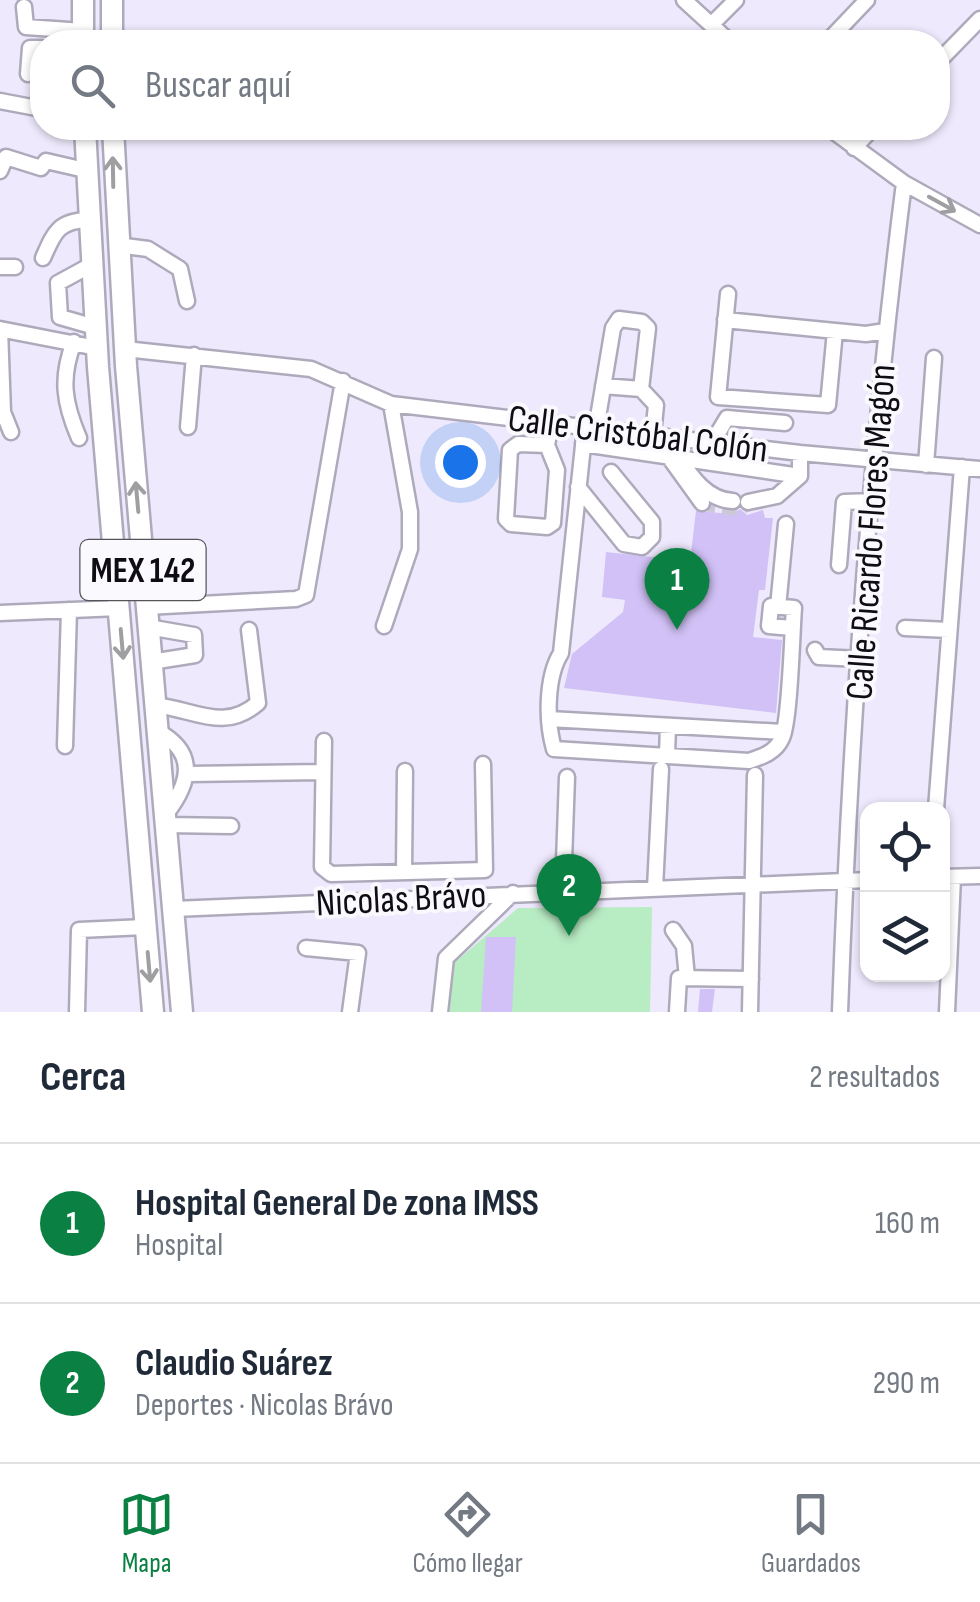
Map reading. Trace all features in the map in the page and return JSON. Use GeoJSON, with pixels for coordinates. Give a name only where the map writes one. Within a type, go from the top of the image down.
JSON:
{"type":"FeatureCollection","features":[{"type":"Feature","properties":{"kind":"highway"},"geometry":{"type":"LineString","coordinates":[[82,0],[83,30]]}},
{"type":"Feature","properties":{"kind":"highway"},"geometry":{"type":"LineString","coordinates":[[112,0],[112,30]]}},
{"type":"Feature","properties":{"kind":"highway","name":"MEX 142"},"geometry":{"type":"LineString","coordinates":[[84,140],[90,265],[152,1012]]}},
{"type":"Feature","properties":{"kind":"highway","name":"MEX 142"},"geometry":{"type":"LineString","coordinates":[[113,140],[124,349],[182,1012]]}},
{"type":"Feature","properties":{"kind":"street"},"geometry":{"type":"LineString","coordinates":[[684,0],[716,30]]}},
{"type":"Feature","properties":{"kind":"street"},"geometry":{"type":"LineString","coordinates":[[712,26],[736,0]]}},
{"type":"Feature","properties":{"kind":"street"},"geometry":{"type":"LineString","coordinates":[[838,30],[867,0]]}},
{"type":"Feature","properties":{"kind":"street"},"geometry":{"type":"LineString","coordinates":[[24,7],[26,27],[43,30]]}},
{"type":"Feature","properties":{"kind":"street"},"geometry":{"type":"LineString","coordinates":[[950,50],[980,19]]}},
{"type":"Feature","properties":{"kind":"street"},"geometry":{"type":"LineString","coordinates":[[0,101],[30,107]]}},
{"type":"Feature","properties":{"kind":"street"},"geometry":{"type":"LineString","coordinates":[[844,140],[904,183],[980,225]]}},
{"type":"Feature","properties":{"kind":"street"},"geometry":{"type":"LineString","coordinates":[[854,148],[862,140]]}},
{"type":"Feature","properties":{"kind":"street"},"geometry":{"type":"LineString","coordinates":[[3,164],[41,168],[46,161],[85,170]]}},
{"type":"Feature","properties":{"kind":"street","name":"Calle Ricardo Flores Magón"},"geometry":{"type":"LineString","coordinates":[[840,1012],[845,882],[885,331],[904,183]]}},
{"type":"Feature","properties":{"kind":"street"},"geometry":{"type":"LineString","coordinates":[[44,258],[55,230],[67,221],[87,220]]}},
{"type":"Feature","properties":{"kind":"street"},"geometry":{"type":"LineString","coordinates":[[117,246],[148,250],[180,269],[187,301]]}},
{"type":"Feature","properties":{"kind":"street"},"geometry":{"type":"LineString","coordinates":[[90,265],[58,282],[60,317],[96,337]]}},
{"type":"Feature","properties":{"kind":"street"},"geometry":{"type":"LineString","coordinates":[[728,294],[718,397],[828,405],[835,331]]}},
{"type":"Feature","properties":{"kind":"street"},"geometry":{"type":"LineString","coordinates":[[702,503],[660,436],[656,405],[642,388],[648,328],[642,322],[620,319],[613,328],[603,386],[583,444],[549,719],[554,748],[664,762],[750,760],[768,755],[783,732],[792,628],[769,626],[771,606],[778,607],[786,524]]}},
{"type":"Feature","properties":{"kind":"street"},"geometry":{"type":"LineString","coordinates":[[725,320],[835,331],[885,331]]}},
{"type":"Feature","properties":{"kind":"street"},"geometry":{"type":"LineString","coordinates":[[12,432],[2,412],[0,329],[74,342],[96,337]]}},
{"type":"Feature","properties":{"kind":"street"},"geometry":{"type":"LineString","coordinates":[[74,342],[62,372],[67,408],[79,438]]}},
{"type":"Feature","properties":{"kind":"street","name":"Calle Cristóbal Colón"},"geometry":{"type":"LineString","coordinates":[[124,349],[311,368],[391,404],[800,453],[980,469]]}},
{"type":"Feature","properties":{"kind":"street"},"geometry":{"type":"LineString","coordinates":[[188,426],[194,355]]}},
{"type":"Feature","properties":{"kind":"street"},"geometry":{"type":"LineString","coordinates":[[926,465],[934,358]]}},
{"type":"Feature","properties":{"kind":"street"},"geometry":{"type":"LineString","coordinates":[[147,617],[296,600],[306,595],[343,382]]}},
{"type":"Feature","properties":{"kind":"street"},"geometry":{"type":"LineString","coordinates":[[603,386],[642,388]]}},
{"type":"Feature","properties":{"kind":"street"},"geometry":{"type":"LineString","coordinates":[[384,626],[410,549],[410,512],[391,404]]}},
{"type":"Feature","properties":{"kind":"street"},"geometry":{"type":"LineString","coordinates":[[712,442],[727,418],[785,423]]}},
{"type":"Feature","properties":{"kind":"street"},"geometry":{"type":"LineString","coordinates":[[540,445],[518,444],[510,450],[506,519],[511,524],[547,527],[553,523],[557,470],[540,445],[544,421]]}},
{"type":"Feature","properties":{"kind":"street"},"geometry":{"type":"LineString","coordinates":[[583,444],[676,463],[794,474]]}},
{"type":"Feature","properties":{"kind":"street"},"geometry":{"type":"LineString","coordinates":[[676,463],[718,500],[746,501],[777,496],[794,474],[800,453]]}},
{"type":"Feature","properties":{"kind":"street"},"geometry":{"type":"LineString","coordinates":[[937,802],[962,468]]}},
{"type":"Feature","properties":{"kind":"street"},"geometry":{"type":"LineString","coordinates":[[578,487],[624,544],[642,546],[652,536],[652,522],[612,472]]}},
{"type":"Feature","properties":{"kind":"street"},"geometry":{"type":"LineString","coordinates":[[839,565],[844,502],[872,501]]}},
{"type":"Feature","properties":{"kind":"street"},"geometry":{"type":"LineString","coordinates":[[0,613],[119,608]]}},
{"type":"Feature","properties":{"kind":"street"},"geometry":{"type":"LineString","coordinates":[[65,746],[70,610]]}},
{"type":"Feature","properties":{"kind":"street"},"geometry":{"type":"LineString","coordinates":[[147,617],[194,635],[194,655],[151,662]]}},
{"type":"Feature","properties":{"kind":"street"},"geometry":{"type":"LineString","coordinates":[[905,628],[950,630]]}},
{"type":"Feature","properties":{"kind":"street"},"geometry":{"type":"LineString","coordinates":[[154,705],[218,722],[242,716],[258,703],[249,630]]}},
{"type":"Feature","properties":{"kind":"street"},"geometry":{"type":"LineString","coordinates":[[815,650],[819,657],[860,659]]}},
{"type":"Feature","properties":{"kind":"street"},"geometry":{"type":"LineString","coordinates":[[549,719],[783,732]]}},
{"type":"Feature","properties":{"kind":"street"},"geometry":{"type":"LineString","coordinates":[[655,888],[668,726]]}},
{"type":"Feature","properties":{"kind":"street"},"geometry":{"type":"LineString","coordinates":[[157,731],[173,739],[185,755],[189,774],[167,820],[231,826]]}},
{"type":"Feature","properties":{"kind":"street"},"geometry":{"type":"LineString","coordinates":[[324,740],[323,869],[331,874],[484,870],[483,764]]}},
{"type":"Feature","properties":{"kind":"street"},"geometry":{"type":"LineString","coordinates":[[404,771],[404,871]]}},
{"type":"Feature","properties":{"kind":"street"},"geometry":{"type":"LineString","coordinates":[[189,774],[323,772]]}},
{"type":"Feature","properties":{"kind":"street"},"geometry":{"type":"LineString","coordinates":[[750,1012],[755,774]]}},
{"type":"Feature","properties":{"kind":"street"},"geometry":{"type":"LineString","coordinates":[[563,890],[567,777]]}},
{"type":"Feature","properties":{"kind":"street"},"geometry":{"type":"LineString","coordinates":[[950,877],[980,876]]}},
{"type":"Feature","properties":{"kind":"street","name":"Nicolas Brávo"},"geometry":{"type":"LineString","coordinates":[[174,909],[512,892],[860,881]]}},
{"type":"Feature","properties":{"kind":"street"},"geometry":{"type":"LineString","coordinates":[[440,1012],[446,958],[512,892]]}},
{"type":"Feature","properties":{"kind":"street"},"geometry":{"type":"LineString","coordinates":[[947,1012],[948,892]]}},
{"type":"Feature","properties":{"kind":"street"},"geometry":{"type":"LineString","coordinates":[[77,1012],[79,930],[145,927]]}},
{"type":"Feature","properties":{"kind":"street"},"geometry":{"type":"LineString","coordinates":[[674,930],[684,946],[687,978]]}},
{"type":"Feature","properties":{"kind":"street"},"geometry":{"type":"LineString","coordinates":[[306,948],[358,953],[350,1012]]}},
{"type":"Feature","properties":{"kind":"street"},"geometry":{"type":"LineString","coordinates":[[676,1012],[679,978],[751,979]]}},
{"type":"Feature","properties":{"kind":"green space"},"geometry":{"type":"Polygon","coordinates":[[[652,907],[650,1012],[449,1012],[454,963],[518,908],[652,907]]]}},
{"type":"Feature","properties":{"kind":"building"},"geometry":{"type":"Polygon","coordinates":[[[740,509],[747,515],[763,510],[765,518],[773,518],[765,590],[759,590],[753,637],[782,640],[776,713],[564,688],[572,654],[623,612],[625,600],[602,597],[606,552],[690,561],[696,511],[732,514],[740,509]]]}},
{"type":"Feature","properties":{"kind":"building"},"geometry":{"type":"Polygon","coordinates":[[[486,937],[516,937],[512,1012],[481,1012],[486,937]]]}},
{"type":"Feature","properties":{"kind":"building"},"geometry":{"type":"Polygon","coordinates":[[[700,989],[715,989],[712,1012],[698,1012],[700,989]]]}},
{"type":"Feature","properties":{"kind":"tunnel"},"geometry":{"type":"LineString","coordinates":[[702,503],[738,507],[757,498]]}},
{"type":"Feature","properties":{"kind":"place","name":"Hospital General De zona IMSS"},"geometry":{"type":"Point","coordinates":[677,630]}},
{"type":"Feature","properties":{"kind":"place","name":"Claudio Suárez"},"geometry":{"type":"Point","coordinates":[569,936]}}]}
